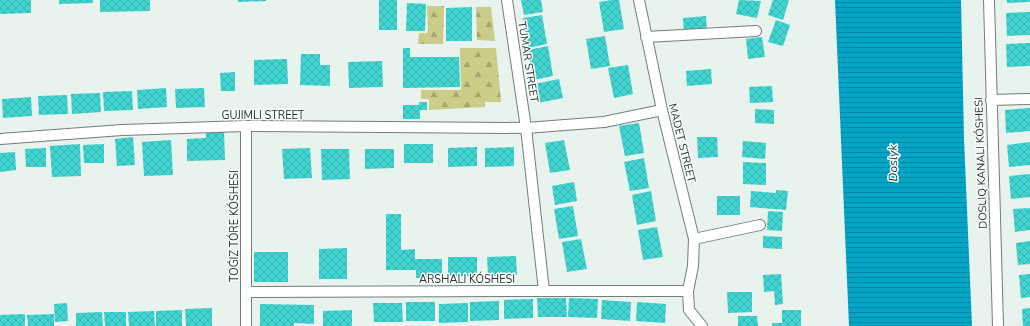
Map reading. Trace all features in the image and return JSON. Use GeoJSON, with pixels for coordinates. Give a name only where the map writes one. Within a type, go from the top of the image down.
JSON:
{"type":"FeatureCollection","features":[{"type":"Feature","properties":{"kind":"street","name":"TUMAR STREET"},"geometry":{"type":"LineString","coordinates":[[507,0],[526,128]]}},
{"type":"Feature","properties":{"kind":"street","name":"MADET STREET"},"geometry":{"type":"LineString","coordinates":[[639,0],[662,110],[694,239],[693,266],[688,291],[689,310],[702,326]]}},
{"type":"Feature","properties":{"kind":"street"},"geometry":{"type":"LineString","coordinates":[[989,0],[998,326]]}},
{"type":"Feature","properties":{"kind":"street"},"geometry":{"type":"LineString","coordinates":[[646,36],[756,31]]}},
{"type":"Feature","properties":{"kind":"street"},"geometry":{"type":"LineString","coordinates":[[991,100],[1030,99]]}},
{"type":"Feature","properties":{"kind":"street","name":"GUJIMLI STREET"},"geometry":{"type":"LineString","coordinates":[[0,140],[122,130],[246,126],[526,128],[604,122],[662,110]]}},
{"type":"Feature","properties":{"kind":"street"},"geometry":{"type":"LineString","coordinates":[[246,126],[246,326]]}},
{"type":"Feature","properties":{"kind":"street"},"geometry":{"type":"LineString","coordinates":[[526,128],[544,291]]}},
{"type":"Feature","properties":{"kind":"street"},"geometry":{"type":"LineString","coordinates":[[694,239],[760,225]]}},
{"type":"Feature","properties":{"kind":"street"},"geometry":{"type":"LineString","coordinates":[[246,292],[688,291]]}},
{"type":"Feature","properties":{"kind":"green space"},"geometry":{"type":"Polygon","coordinates":[[[427,6],[444,6],[443,44],[418,44],[419,33],[427,33],[428,31],[427,6]]]}},
{"type":"Feature","properties":{"kind":"green space"},"geometry":{"type":"Polygon","coordinates":[[[476,7],[491,7],[495,41],[477,40],[476,7]]]}},
{"type":"Feature","properties":{"kind":"green space"},"geometry":{"type":"Polygon","coordinates":[[[460,48],[496,48],[501,102],[485,102],[485,107],[429,110],[429,99],[421,99],[421,90],[461,90],[460,48]]]}},
{"type":"Feature","properties":{"kind":"water","name":"Doslyk"},"geometry":{"type":"Polygon","coordinates":[[[835,0],[961,0],[964,139],[972,326],[849,326],[835,0]]]}},
{"type":"Feature","properties":{"kind":"building"},"geometry":{"type":"Polygon","coordinates":[[[0,0],[31,0],[31,13],[0,14],[0,0]]]}},
{"type":"Feature","properties":{"kind":"building"},"geometry":{"type":"Polygon","coordinates":[[[59,0],[93,0],[93,3],[59,4],[59,0]]]}},
{"type":"Feature","properties":{"kind":"building"},"geometry":{"type":"Polygon","coordinates":[[[100,0],[150,0],[150,11],[100,12],[100,0]]]}},
{"type":"Feature","properties":{"kind":"building"},"geometry":{"type":"Polygon","coordinates":[[[238,0],[266,0],[266,1],[238,2],[238,0]]]}},
{"type":"Feature","properties":{"kind":"building"},"geometry":{"type":"Polygon","coordinates":[[[379,0],[397,0],[397,30],[379,30],[379,0]]]}},
{"type":"Feature","properties":{"kind":"building"},"geometry":{"type":"Polygon","coordinates":[[[521,0],[541,0],[543,12],[524,15],[521,0]]]}},
{"type":"Feature","properties":{"kind":"building"},"geometry":{"type":"Polygon","coordinates":[[[619,0],[624,29],[604,32],[599,2],[619,0]]]}},
{"type":"Feature","properties":{"kind":"building"},"geometry":{"type":"Polygon","coordinates":[[[739,0],[761,1],[757,18],[736,14],[739,0]]]}},
{"type":"Feature","properties":{"kind":"building"},"geometry":{"type":"Polygon","coordinates":[[[773,0],[789,0],[783,20],[768,15],[773,0]]]}},
{"type":"Feature","properties":{"kind":"building"},"geometry":{"type":"Polygon","coordinates":[[[1007,0],[1030,0],[1030,2],[1007,3],[1007,0]]]}},
{"type":"Feature","properties":{"kind":"building"},"geometry":{"type":"Polygon","coordinates":[[[407,3],[426,4],[425,31],[406,31],[407,3]]]}},
{"type":"Feature","properties":{"kind":"building"},"geometry":{"type":"Polygon","coordinates":[[[472,7],[472,41],[446,41],[446,8],[472,7]]]}},
{"type":"Feature","properties":{"kind":"building"},"geometry":{"type":"Polygon","coordinates":[[[1030,12],[1030,35],[1007,36],[1006,13],[1030,12]]]}},
{"type":"Feature","properties":{"kind":"building"},"geometry":{"type":"Polygon","coordinates":[[[542,15],[547,44],[528,48],[523,18],[542,15]]]}},
{"type":"Feature","properties":{"kind":"building"},"geometry":{"type":"Polygon","coordinates":[[[706,16],[707,32],[684,33],[683,18],[706,16]]]}},
{"type":"Feature","properties":{"kind":"building"},"geometry":{"type":"Polygon","coordinates":[[[776,20],[790,25],[783,46],[768,42],[776,20]]]}},
{"type":"Feature","properties":{"kind":"building"},"geometry":{"type":"Polygon","coordinates":[[[605,36],[610,66],[591,69],[586,39],[605,36]]]}},
{"type":"Feature","properties":{"kind":"building"},"geometry":{"type":"Polygon","coordinates":[[[762,37],[765,57],[748,59],[746,39],[762,37]]]}},
{"type":"Feature","properties":{"kind":"building"},"geometry":{"type":"Polygon","coordinates":[[[1030,43],[1030,66],[1007,67],[1006,44],[1030,43]]]}},
{"type":"Feature","properties":{"kind":"building"},"geometry":{"type":"Polygon","coordinates":[[[548,46],[553,76],[534,80],[528,50],[548,46]]]}},
{"type":"Feature","properties":{"kind":"building"},"geometry":{"type":"Polygon","coordinates":[[[403,48],[410,48],[410,57],[459,57],[460,87],[403,88],[403,48]]]}},
{"type":"Feature","properties":{"kind":"building"},"geometry":{"type":"Polygon","coordinates":[[[301,54],[320,54],[320,65],[330,65],[330,86],[300,85],[301,54]]]}},
{"type":"Feature","properties":{"kind":"building"},"geometry":{"type":"Polygon","coordinates":[[[287,59],[288,84],[254,85],[254,60],[287,59]]]}},
{"type":"Feature","properties":{"kind":"building"},"geometry":{"type":"Polygon","coordinates":[[[382,61],[383,87],[349,88],[348,62],[382,61]]]}},
{"type":"Feature","properties":{"kind":"building"},"geometry":{"type":"Polygon","coordinates":[[[628,65],[633,94],[614,98],[608,68],[628,65]]]}},
{"type":"Feature","properties":{"kind":"building"},"geometry":{"type":"Polygon","coordinates":[[[711,69],[712,84],[687,86],[686,71],[711,69]]]}},
{"type":"Feature","properties":{"kind":"building"},"geometry":{"type":"Polygon","coordinates":[[[235,72],[235,91],[221,91],[220,73],[235,72]]]}},
{"type":"Feature","properties":{"kind":"building"},"geometry":{"type":"Polygon","coordinates":[[[559,79],[563,98],[538,103],[534,84],[559,79]]]}},
{"type":"Feature","properties":{"kind":"building"},"geometry":{"type":"Polygon","coordinates":[[[772,86],[773,102],[750,103],[749,87],[772,86]]]}},
{"type":"Feature","properties":{"kind":"building"},"geometry":{"type":"Polygon","coordinates":[[[166,88],[167,107],[138,109],[137,90],[166,88]]]}},
{"type":"Feature","properties":{"kind":"building"},"geometry":{"type":"Polygon","coordinates":[[[204,88],[205,107],[176,108],[175,89],[204,88]]]}},
{"type":"Feature","properties":{"kind":"building"},"geometry":{"type":"Polygon","coordinates":[[[132,91],[133,110],[104,111],[103,92],[132,91]]]}},
{"type":"Feature","properties":{"kind":"building"},"geometry":{"type":"Polygon","coordinates":[[[100,93],[101,112],[72,114],[71,94],[100,93]]]}},
{"type":"Feature","properties":{"kind":"building"},"geometry":{"type":"Polygon","coordinates":[[[67,95],[68,114],[39,115],[38,96],[67,95]]]}},
{"type":"Feature","properties":{"kind":"building"},"geometry":{"type":"Polygon","coordinates":[[[31,97],[32,116],[3,118],[2,99],[31,97]]]}},
{"type":"Feature","properties":{"kind":"building"},"geometry":{"type":"Polygon","coordinates":[[[419,102],[427,102],[427,110],[420,110],[420,119],[403,119],[403,105],[419,105],[419,102]]]}},
{"type":"Feature","properties":{"kind":"building"},"geometry":{"type":"Polygon","coordinates":[[[1030,108],[1030,131],[1006,133],[1005,110],[1030,108]]]}},
{"type":"Feature","properties":{"kind":"building"},"geometry":{"type":"Polygon","coordinates":[[[755,109],[774,110],[774,124],[755,123],[755,109]]]}},
{"type":"Feature","properties":{"kind":"building"},"geometry":{"type":"Polygon","coordinates":[[[639,123],[644,153],[625,156],[619,126],[639,123]]]}},
{"type":"Feature","properties":{"kind":"building"},"geometry":{"type":"Polygon","coordinates":[[[206,132],[224,132],[225,160],[187,161],[187,139],[206,138],[206,132]]]}},
{"type":"Feature","properties":{"kind":"building"},"geometry":{"type":"Polygon","coordinates":[[[133,137],[135,165],[117,166],[115,139],[133,137]]]}},
{"type":"Feature","properties":{"kind":"building"},"geometry":{"type":"Polygon","coordinates":[[[697,137],[717,137],[718,157],[698,158],[697,137]]]}},
{"type":"Feature","properties":{"kind":"building"},"geometry":{"type":"Polygon","coordinates":[[[171,140],[173,175],[144,176],[142,142],[171,140]]]}},
{"type":"Feature","properties":{"kind":"building"},"geometry":{"type":"Polygon","coordinates":[[[564,140],[570,170],[550,173],[545,143],[564,140]]]}},
{"type":"Feature","properties":{"kind":"building"},"geometry":{"type":"Polygon","coordinates":[[[743,141],[766,143],[765,159],[742,157],[743,141]]]}},
{"type":"Feature","properties":{"kind":"building"},"geometry":{"type":"Polygon","coordinates":[[[1030,142],[1030,165],[1009,167],[1007,145],[1030,142]]]}},
{"type":"Feature","properties":{"kind":"building"},"geometry":{"type":"Polygon","coordinates":[[[80,144],[81,176],[52,177],[50,146],[80,144]]]}},
{"type":"Feature","properties":{"kind":"building"},"geometry":{"type":"Polygon","coordinates":[[[104,144],[104,163],[84,163],[83,145],[104,144]]]}},
{"type":"Feature","properties":{"kind":"building"},"geometry":{"type":"Polygon","coordinates":[[[404,144],[433,144],[433,163],[404,163],[404,144]]]}},
{"type":"Feature","properties":{"kind":"building"},"geometry":{"type":"Polygon","coordinates":[[[477,147],[477,166],[448,167],[448,148],[477,147]]]}},
{"type":"Feature","properties":{"kind":"building"},"geometry":{"type":"Polygon","coordinates":[[[514,147],[514,166],[485,167],[485,148],[514,147]]]}},
{"type":"Feature","properties":{"kind":"building"},"geometry":{"type":"Polygon","coordinates":[[[46,148],[46,167],[26,167],[25,149],[46,148]]]}},
{"type":"Feature","properties":{"kind":"building"},"geometry":{"type":"Polygon","coordinates":[[[310,148],[312,178],[284,179],[282,149],[310,148]]]}},
{"type":"Feature","properties":{"kind":"building"},"geometry":{"type":"Polygon","coordinates":[[[321,149],[349,149],[350,179],[322,180],[321,149]]]}},
{"type":"Feature","properties":{"kind":"building"},"geometry":{"type":"Polygon","coordinates":[[[365,149],[394,149],[394,168],[365,169],[365,149]]]}},
{"type":"Feature","properties":{"kind":"building"},"geometry":{"type":"Polygon","coordinates":[[[15,152],[16,170],[0,172],[0,153],[15,152]]]}},
{"type":"Feature","properties":{"kind":"building"},"geometry":{"type":"Polygon","coordinates":[[[644,158],[649,188],[630,191],[624,162],[644,158]]]}},
{"type":"Feature","properties":{"kind":"building"},"geometry":{"type":"Polygon","coordinates":[[[743,162],[766,163],[766,185],[743,184],[743,162]]]}},
{"type":"Feature","properties":{"kind":"building"},"geometry":{"type":"Polygon","coordinates":[[[1030,174],[1030,197],[1011,199],[1009,176],[1030,174]]]}},
{"type":"Feature","properties":{"kind":"building"},"geometry":{"type":"Polygon","coordinates":[[[574,182],[577,201],[555,205],[552,186],[574,182]]]}},
{"type":"Feature","properties":{"kind":"building"},"geometry":{"type":"Polygon","coordinates":[[[776,190],[788,191],[786,210],[750,207],[751,191],[776,193],[776,190]]]}},
{"type":"Feature","properties":{"kind":"building"},"geometry":{"type":"Polygon","coordinates":[[[651,191],[656,221],[637,225],[632,195],[651,191]]]}},
{"type":"Feature","properties":{"kind":"building"},"geometry":{"type":"Polygon","coordinates":[[[717,196],[740,196],[740,215],[717,215],[717,196]]]}},
{"type":"Feature","properties":{"kind":"building"},"geometry":{"type":"Polygon","coordinates":[[[573,206],[578,236],[559,239],[554,209],[573,206]]]}},
{"type":"Feature","properties":{"kind":"building"},"geometry":{"type":"Polygon","coordinates":[[[1030,208],[1030,230],[1015,232],[1013,209],[1030,208]]]}},
{"type":"Feature","properties":{"kind":"building"},"geometry":{"type":"Polygon","coordinates":[[[768,211],[783,212],[782,231],[767,230],[768,211]]]}},
{"type":"Feature","properties":{"kind":"building"},"geometry":{"type":"Polygon","coordinates":[[[386,214],[401,214],[401,250],[415,249],[415,259],[442,259],[442,278],[416,278],[416,270],[386,270],[386,214]]]}},
{"type":"Feature","properties":{"kind":"building"},"geometry":{"type":"Polygon","coordinates":[[[657,227],[663,257],[643,260],[638,230],[657,227]]]}},
{"type":"Feature","properties":{"kind":"building"},"geometry":{"type":"Polygon","coordinates":[[[763,236],[782,237],[782,249],[763,248],[763,236]]]}},
{"type":"Feature","properties":{"kind":"building"},"geometry":{"type":"Polygon","coordinates":[[[581,239],[587,269],[567,272],[562,242],[581,239]]]}},
{"type":"Feature","properties":{"kind":"building"},"geometry":{"type":"Polygon","coordinates":[[[1030,241],[1030,264],[1018,265],[1016,243],[1030,241]]]}},
{"type":"Feature","properties":{"kind":"building"},"geometry":{"type":"Polygon","coordinates":[[[347,248],[347,279],[319,279],[319,249],[347,248]]]}},
{"type":"Feature","properties":{"kind":"building"},"geometry":{"type":"Polygon","coordinates":[[[254,252],[288,252],[288,282],[254,282],[254,252]]]}},
{"type":"Feature","properties":{"kind":"building"},"geometry":{"type":"Polygon","coordinates":[[[516,256],[517,275],[488,276],[487,257],[516,256]]]}},
{"type":"Feature","properties":{"kind":"building"},"geometry":{"type":"Polygon","coordinates":[[[448,257],[477,257],[477,276],[448,276],[448,257]]]}},
{"type":"Feature","properties":{"kind":"building"},"geometry":{"type":"Polygon","coordinates":[[[781,274],[783,304],[775,305],[774,291],[764,292],[763,275],[781,274]]]}},
{"type":"Feature","properties":{"kind":"building"},"geometry":{"type":"Polygon","coordinates":[[[1030,274],[1030,297],[1021,298],[1019,275],[1030,274]]]}},
{"type":"Feature","properties":{"kind":"building"},"geometry":{"type":"Polygon","coordinates":[[[727,292],[752,292],[752,312],[728,313],[727,292]]]}},
{"type":"Feature","properties":{"kind":"building"},"geometry":{"type":"Polygon","coordinates":[[[537,298],[566,298],[567,317],[538,317],[537,298]]]}},
{"type":"Feature","properties":{"kind":"building"},"geometry":{"type":"Polygon","coordinates":[[[569,298],[598,299],[597,318],[568,317],[569,298]]]}},
{"type":"Feature","properties":{"kind":"building"},"geometry":{"type":"Polygon","coordinates":[[[533,299],[533,318],[504,319],[504,300],[533,299]]]}},
{"type":"Feature","properties":{"kind":"building"},"geometry":{"type":"Polygon","coordinates":[[[602,300],[631,302],[630,321],[601,319],[602,300]]]}},
{"type":"Feature","properties":{"kind":"building"},"geometry":{"type":"Polygon","coordinates":[[[499,301],[499,320],[470,321],[470,302],[499,301]]]}},
{"type":"Feature","properties":{"kind":"building"},"geometry":{"type":"Polygon","coordinates":[[[406,302],[435,302],[435,321],[406,321],[406,302]]]}},
{"type":"Feature","properties":{"kind":"building"},"geometry":{"type":"Polygon","coordinates":[[[637,302],[666,304],[665,323],[636,321],[637,302]]]}},
{"type":"Feature","properties":{"kind":"building"},"geometry":{"type":"Polygon","coordinates":[[[67,303],[68,321],[55,322],[54,304],[67,303]]]}},
{"type":"Feature","properties":{"kind":"building"},"geometry":{"type":"Polygon","coordinates":[[[373,303],[402,303],[403,322],[374,322],[373,303]]]}},
{"type":"Feature","properties":{"kind":"building"},"geometry":{"type":"Polygon","coordinates":[[[468,303],[468,322],[439,323],[439,304],[468,303]]]}},
{"type":"Feature","properties":{"kind":"building"},"geometry":{"type":"Polygon","coordinates":[[[260,304],[314,305],[314,324],[294,323],[294,326],[260,326],[260,304]]]}},
{"type":"Feature","properties":{"kind":"building"},"geometry":{"type":"Polygon","coordinates":[[[212,308],[212,326],[186,326],[185,309],[212,308]]]}},
{"type":"Feature","properties":{"kind":"building"},"geometry":{"type":"Polygon","coordinates":[[[1030,308],[1030,326],[1023,326],[1022,309],[1030,308]]]}},
{"type":"Feature","properties":{"kind":"building"},"geometry":{"type":"Polygon","coordinates":[[[182,310],[182,326],[156,326],[156,311],[182,310]]]}},
{"type":"Feature","properties":{"kind":"building"},"geometry":{"type":"Polygon","coordinates":[[[352,310],[352,326],[323,326],[323,311],[352,310]]]}},
{"type":"Feature","properties":{"kind":"building"},"geometry":{"type":"Polygon","coordinates":[[[782,310],[801,310],[801,326],[772,326],[772,323],[782,323],[782,310]]]}},
{"type":"Feature","properties":{"kind":"building"},"geometry":{"type":"Polygon","coordinates":[[[154,311],[155,326],[129,326],[128,312],[154,311]]]}},
{"type":"Feature","properties":{"kind":"building"},"geometry":{"type":"Polygon","coordinates":[[[102,312],[103,326],[76,326],[76,313],[102,312]]]}},
{"type":"Feature","properties":{"kind":"building"},"geometry":{"type":"Polygon","coordinates":[[[104,312],[126,312],[126,326],[105,326],[104,312]]]}},
{"type":"Feature","properties":{"kind":"building"},"geometry":{"type":"Polygon","coordinates":[[[25,314],[25,326],[0,326],[0,315],[25,314]]]}},
{"type":"Feature","properties":{"kind":"building"},"geometry":{"type":"Polygon","coordinates":[[[54,314],[54,326],[28,326],[27,315],[54,314]]]}},
{"type":"Feature","properties":{"kind":"building"},"geometry":{"type":"Polygon","coordinates":[[[738,316],[757,316],[758,326],[738,326],[738,316]]]}}]}
